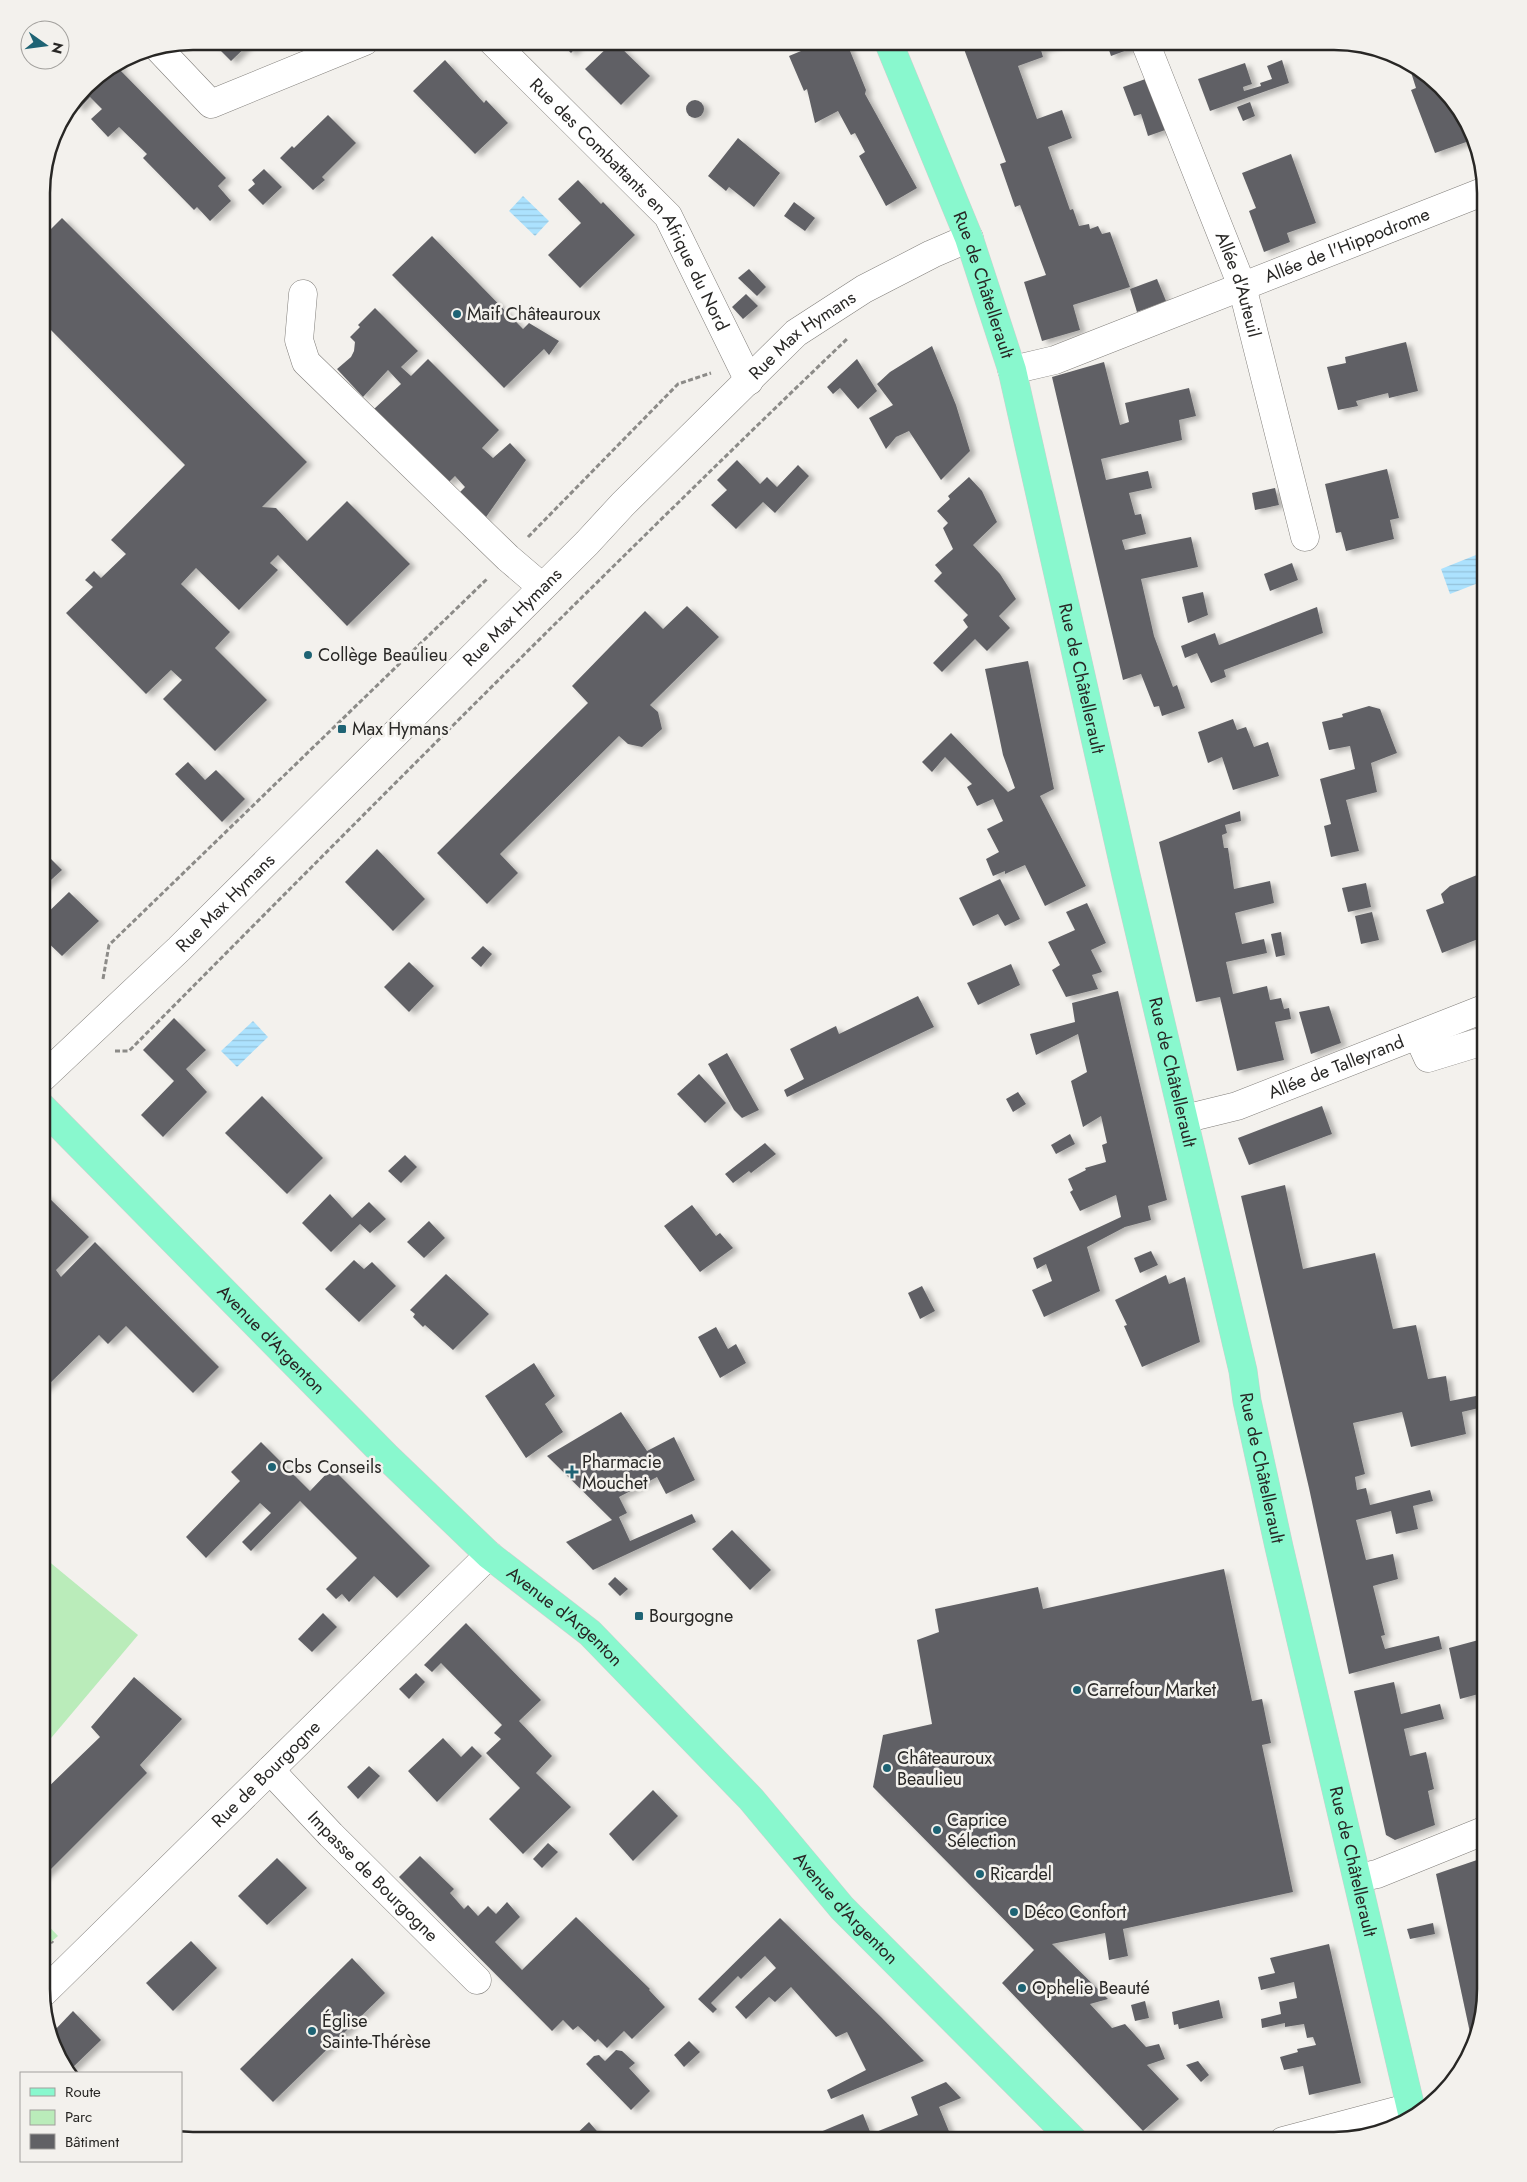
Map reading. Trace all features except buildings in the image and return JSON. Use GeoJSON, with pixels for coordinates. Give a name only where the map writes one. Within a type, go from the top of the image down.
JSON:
{"type":"FeatureCollection","features":[{"type":"Feature","properties":{"kind":"main road","name":"Rue de Châtellerault"},"geometry":{"type":"LineString","coordinates":[[892,50],[970,238],[1012,370],[1126,875],[1243,1371],[1280,1547],[1411,2109]]}},
{"type":"Feature","properties":{"kind":"main road","name":"Avenue d'Argenton"},"geometry":{"type":"LineString","coordinates":[[50,1115],[386,1456],[489,1555],[590,1633],[751,1799],[842,1908],[1065,2132]]}},
{"type":"Feature","properties":{"kind":"street"},"geometry":{"type":"LineString","coordinates":[[163,53],[211,104],[343,50]]}},
{"type":"Feature","properties":{"kind":"street","name":"Rue des Combattants en Afrique du Nord"},"geometry":{"type":"LineString","coordinates":[[501,50],[668,216],[745,372]]}},
{"type":"Feature","properties":{"kind":"street","name":"Allée d'Auteuil"},"geometry":{"type":"LineString","coordinates":[[1148,50],[1242,286],[1305,537]]}},
{"type":"Feature","properties":{"kind":"street","name":"Allée de l'Hippodrome"},"geometry":{"type":"LineString","coordinates":[[1012,370],[1056,360],[1477,194]]}},
{"type":"Feature","properties":{"kind":"street","name":"Rue Max Hymans"},"geometry":{"type":"LineString","coordinates":[[50,1071],[179,949],[542,587],[623,504],[745,372],[796,333],[864,288],[932,254],[970,238]]}},
{"type":"Feature","properties":{"kind":"street"},"geometry":{"type":"LineString","coordinates":[[303,294],[298,340],[306,362],[508,558],[542,587]]}},
{"type":"Feature","properties":{"kind":"street","name":"Allée de Talleyrand"},"geometry":{"type":"LineString","coordinates":[[1184,1118],[1238,1106],[1477,1012]]}},
{"type":"Feature","properties":{"kind":"street"},"geometry":{"type":"LineString","coordinates":[[1418,1036],[1428,1058],[1477,1043]]}},
{"type":"Feature","properties":{"kind":"street","name":"Rue de Bourgogne"},"geometry":{"type":"LineString","coordinates":[[50,1986],[489,1555]]}},
{"type":"Feature","properties":{"kind":"street","name":"Impasse de Bourgogne"},"geometry":{"type":"LineString","coordinates":[[270,1770],[331,1835],[477,1980]]}},
{"type":"Feature","properties":{"kind":"street"},"geometry":{"type":"LineString","coordinates":[[1358,1878],[1377,1874],[1477,1834]]}},
{"type":"Feature","properties":{"kind":"street"},"geometry":{"type":"LineString","coordinates":[[1323,2132],[1405,2114]]}},
{"type":"Feature","properties":{"kind":"path"},"geometry":{"type":"LineString","coordinates":[[70,1052],[129,1051],[439,738],[855,332]]}},
{"type":"Feature","properties":{"kind":"path"},"geometry":{"type":"LineString","coordinates":[[102,983],[109,944],[508,558],[678,384],[716,371],[735,368],[745,372]]}},
{"type":"Feature","properties":{"kind":"green space"},"geometry":{"type":"Polygon","coordinates":[[[50,1562],[138,1635],[50,1739],[50,1562]]]}},
{"type":"Feature","properties":{"kind":"green space"},"geometry":{"type":"Polygon","coordinates":[[[50,1928],[58,1936],[50,1943],[50,1928]]]}},
{"type":"Feature","properties":{"kind":"water"},"geometry":{"type":"Polygon","coordinates":[[[523,196],[549,221],[535,236],[509,211],[523,196]]]}},
{"type":"Feature","properties":{"kind":"water"},"geometry":{"type":"Polygon","coordinates":[[[1477,555],[1477,584],[1450,594],[1441,569],[1477,555]]]}},
{"type":"Feature","properties":{"kind":"water"},"geometry":{"type":"Polygon","coordinates":[[[253,1021],[268,1037],[237,1067],[221,1051],[253,1021]]]}},
{"type":"Feature","properties":{"kind":"place","name":"Maif Châteauroux"},"geometry":{"type":"Point","coordinates":[457,314]}},
{"type":"Feature","properties":{"kind":"place","name":"Collège Beaulieu"},"geometry":{"type":"Point","coordinates":[308,655]}},
{"type":"Feature","properties":{"kind":"place","name":"Max Hymans"},"geometry":{"type":"Point","coordinates":[342,729]}},
{"type":"Feature","properties":{"kind":"place","name":"Cbs Conseils"},"geometry":{"type":"Point","coordinates":[272,1467]}},
{"type":"Feature","properties":{"kind":"place","name":"Pharmacie Mouchet"},"geometry":{"type":"Point","coordinates":[572,1472]}},
{"type":"Feature","properties":{"kind":"place","name":"Bourgogne"},"geometry":{"type":"Point","coordinates":[639,1616]}},
{"type":"Feature","properties":{"kind":"place","name":"Carrefour Market"},"geometry":{"type":"Point","coordinates":[1077,1690]}},
{"type":"Feature","properties":{"kind":"place","name":"Châteauroux Beaulieu"},"geometry":{"type":"Point","coordinates":[887,1768]}},
{"type":"Feature","properties":{"kind":"place","name":"Caprice Sélection"},"geometry":{"type":"Point","coordinates":[937,1830]}},
{"type":"Feature","properties":{"kind":"place","name":"Ricardel"},"geometry":{"type":"Point","coordinates":[980,1874]}},
{"type":"Feature","properties":{"kind":"place","name":"Déco Confort"},"geometry":{"type":"Point","coordinates":[1014,1912]}},
{"type":"Feature","properties":{"kind":"place","name":"Ophelie Beauté"},"geometry":{"type":"Point","coordinates":[1022,1988]}},
{"type":"Feature","properties":{"kind":"place","name":"Église Sainte-Thérèse"},"geometry":{"type":"Point","coordinates":[312,2031]}}]}
